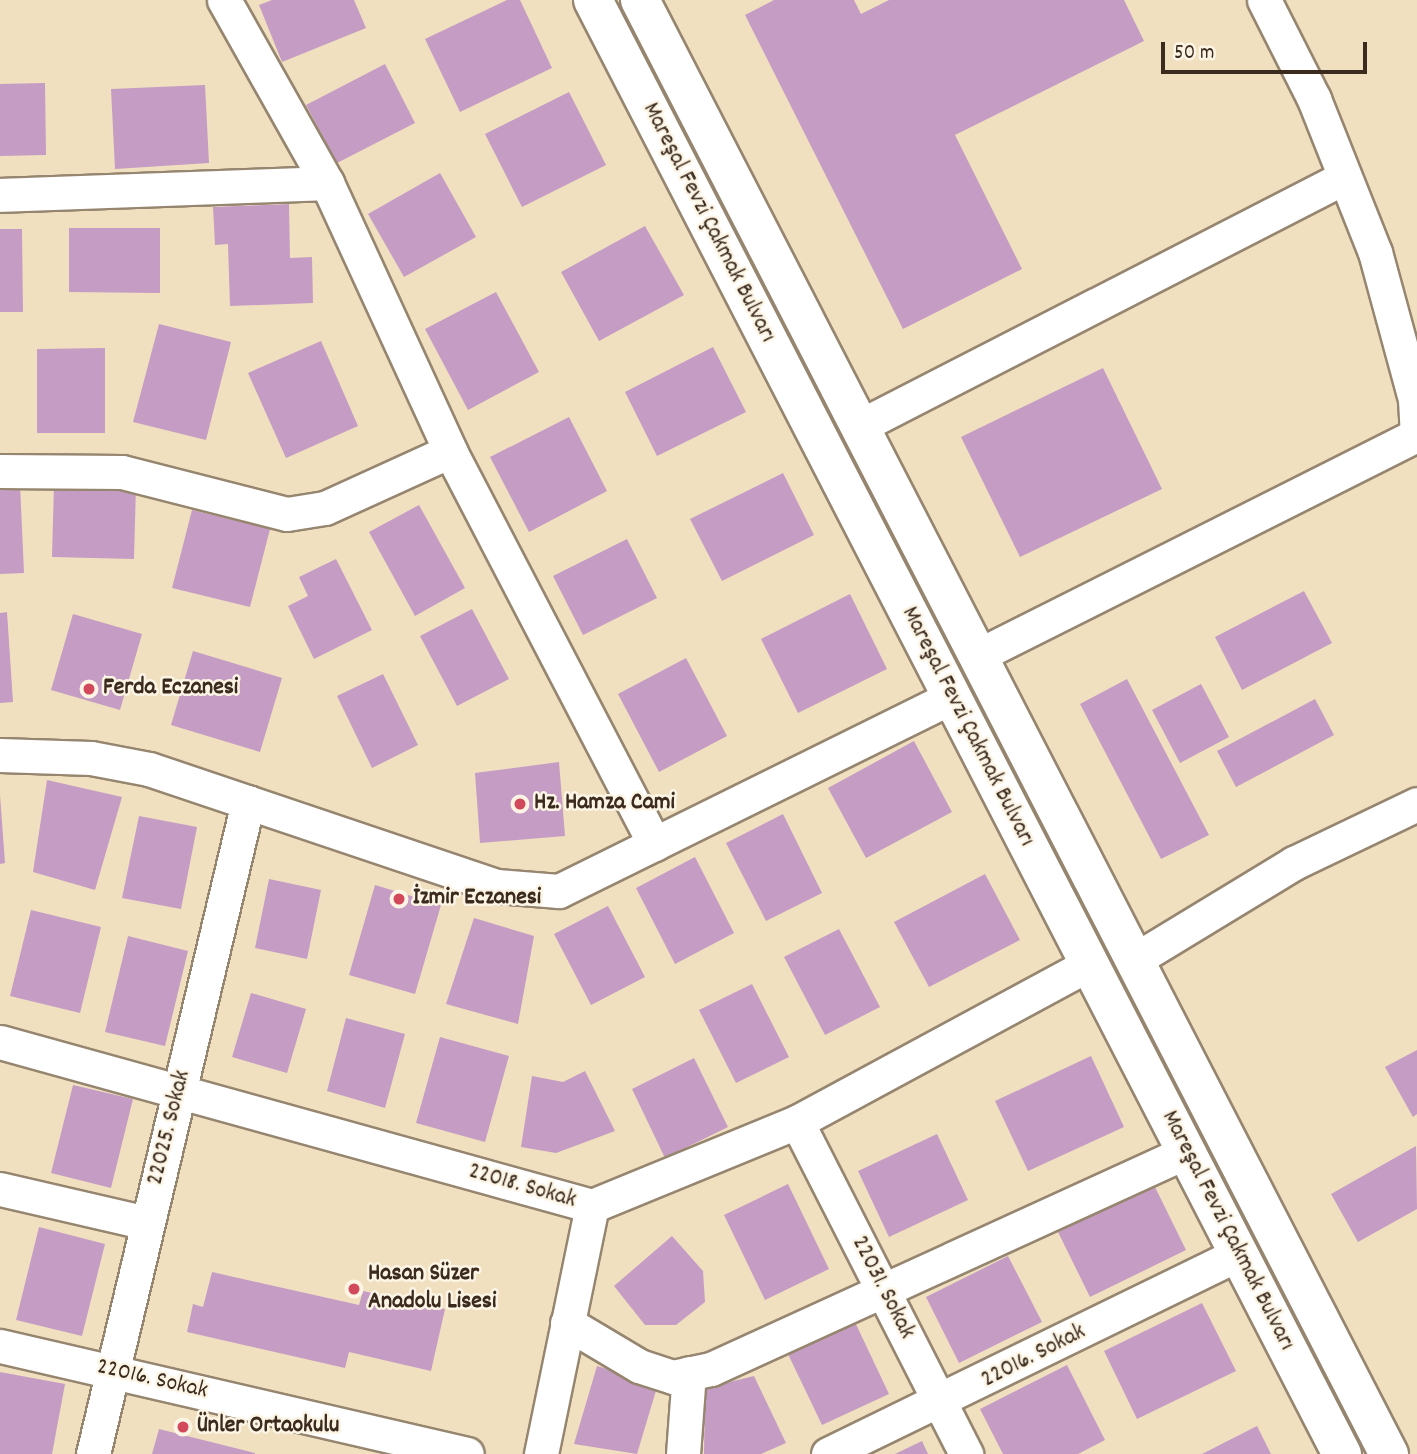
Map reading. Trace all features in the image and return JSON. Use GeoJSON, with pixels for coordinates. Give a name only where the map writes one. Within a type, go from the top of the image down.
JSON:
{"type":"FeatureCollection","features":[{"type":"Feature","properties":{"kind":"main road","name":"Mareşal Fevzi Çakmak Bulvarı"},"geometry":{"type":"LineString","coordinates":[[593,0],[1342,1454]]}},
{"type":"Feature","properties":{"kind":"main road"},"geometry":{"type":"LineString","coordinates":[[639,0],[1389,1454]]}},
{"type":"Feature","properties":{"kind":"street"},"geometry":{"type":"LineString","coordinates":[[224,0],[327,183],[450,451],[655,844]]}},
{"type":"Feature","properties":{"kind":"street"},"geometry":{"type":"LineString","coordinates":[[977,656],[1417,435],[1415,399],[1376,252],[1345,177],[1264,0]]}},
{"type":"Feature","properties":{"kind":"street"},"geometry":{"type":"LineString","coordinates":[[858,427],[1345,177]]}},
{"type":"Feature","properties":{"kind":"street"},"geometry":{"type":"LineString","coordinates":[[0,195],[327,183]]}},
{"type":"Feature","properties":{"kind":"street"},"geometry":{"type":"LineString","coordinates":[[0,471],[122,472],[287,514],[325,508],[450,451]]}},
{"type":"Feature","properties":{"kind":"street"},"geometry":{"type":"LineString","coordinates":[[0,755],[137,767],[498,886],[559,891],[952,697]]}},
{"type":"Feature","properties":{"kind":"street","name":"22025. Sokak"},"geometry":{"type":"LineString","coordinates":[[93,1454],[248,802]]}},
{"type":"Feature","properties":{"kind":"street"},"geometry":{"type":"LineString","coordinates":[[1136,960],[1294,863],[1417,804]]}},
{"type":"Feature","properties":{"kind":"street","name":"22018. Sokak"},"geometry":{"type":"LineString","coordinates":[[0,1042],[592,1206],[797,1122],[1089,964]]}},
{"type":"Feature","properties":{"kind":"street","name":"22031. Sokak"},"geometry":{"type":"LineString","coordinates":[[797,1122],[966,1454]]}},
{"type":"Feature","properties":{"kind":"street"},"geometry":{"type":"LineString","coordinates":[[568,1323],[639,1366],[673,1377],[689,1373],[885,1293],[1186,1152]]}},
{"type":"Feature","properties":{"kind":"street"},"geometry":{"type":"LineString","coordinates":[[0,1189],[147,1223]]}},
{"type":"Feature","properties":{"kind":"street"},"geometry":{"type":"LineString","coordinates":[[541,1454],[592,1206]]}},
{"type":"Feature","properties":{"kind":"street","name":"22016. Sokak"},"geometry":{"type":"LineString","coordinates":[[828,1454],[942,1403],[1238,1254]]}},
{"type":"Feature","properties":{"kind":"street","name":"22016. Sokak"},"geometry":{"type":"LineString","coordinates":[[0,1346],[467,1454]]}},
{"type":"Feature","properties":{"kind":"street"},"geometry":{"type":"LineString","coordinates":[[683,1454],[689,1373]]}},
{"type":"Feature","properties":{"kind":"building"},"geometry":{"type":"Polygon","coordinates":[[[272,0],[354,0],[366,28],[282,62],[259,5],[272,0]]]}},
{"type":"Feature","properties":{"kind":"building"},"geometry":{"type":"Polygon","coordinates":[[[507,0],[520,0],[552,68],[460,112],[425,39],[507,0]]]}},
{"type":"Feature","properties":{"kind":"building"},"geometry":{"type":"Polygon","coordinates":[[[774,0],[854,0],[861,14],[889,0],[1124,0],[1144,41],[955,135],[1022,269],[903,329],[745,15],[774,0]]]}},
{"type":"Feature","properties":{"kind":"building"},"geometry":{"type":"Polygon","coordinates":[[[385,64],[415,123],[337,163],[306,105],[385,64]]]}},
{"type":"Feature","properties":{"kind":"building"},"geometry":{"type":"Polygon","coordinates":[[[45,83],[46,155],[0,156],[0,84],[45,83]]]}},
{"type":"Feature","properties":{"kind":"building"},"geometry":{"type":"Polygon","coordinates":[[[205,85],[209,163],[115,169],[111,89],[205,85]]]}},
{"type":"Feature","properties":{"kind":"building"},"geometry":{"type":"Polygon","coordinates":[[[569,92],[606,165],[522,207],[485,134],[569,92]]]}},
{"type":"Feature","properties":{"kind":"building"},"geometry":{"type":"Polygon","coordinates":[[[440,173],[476,237],[404,277],[368,214],[440,173]]]}},
{"type":"Feature","properties":{"kind":"building"},"geometry":{"type":"Polygon","coordinates":[[[289,204],[290,258],[312,257],[313,303],[230,306],[228,244],[215,245],[213,207],[289,204]]]}},
{"type":"Feature","properties":{"kind":"building"},"geometry":{"type":"Polygon","coordinates":[[[645,226],[684,295],[599,341],[561,272],[645,226]]]}},
{"type":"Feature","properties":{"kind":"building"},"geometry":{"type":"Polygon","coordinates":[[[69,228],[160,228],[160,293],[69,292],[69,228]]]}},
{"type":"Feature","properties":{"kind":"building"},"geometry":{"type":"Polygon","coordinates":[[[0,229],[22,229],[23,312],[0,312],[0,229]]]}},
{"type":"Feature","properties":{"kind":"building"},"geometry":{"type":"Polygon","coordinates":[[[496,292],[539,372],[468,410],[425,329],[496,292]]]}},
{"type":"Feature","properties":{"kind":"building"},"geometry":{"type":"Polygon","coordinates":[[[159,324],[231,342],[206,440],[133,422],[159,324]]]}},
{"type":"Feature","properties":{"kind":"building"},"geometry":{"type":"Polygon","coordinates":[[[321,341],[358,426],[286,458],[248,373],[321,341]]]}},
{"type":"Feature","properties":{"kind":"building"},"geometry":{"type":"Polygon","coordinates":[[[713,347],[746,412],[657,456],[625,392],[713,347]]]}},
{"type":"Feature","properties":{"kind":"building"},"geometry":{"type":"Polygon","coordinates":[[[105,348],[105,433],[37,433],[37,349],[105,348]]]}},
{"type":"Feature","properties":{"kind":"building"},"geometry":{"type":"Polygon","coordinates":[[[1103,368],[1162,489],[1020,557],[961,437],[1103,368]]]}},
{"type":"Feature","properties":{"kind":"building"},"geometry":{"type":"Polygon","coordinates":[[[569,417],[607,491],[529,532],[490,457],[569,417]]]}},
{"type":"Feature","properties":{"kind":"building"},"geometry":{"type":"Polygon","coordinates":[[[783,473],[814,535],[722,581],[690,519],[783,473]]]}},
{"type":"Feature","properties":{"kind":"building"},"geometry":{"type":"Polygon","coordinates":[[[20,484],[24,573],[0,574],[0,485],[20,484]]]}},
{"type":"Feature","properties":{"kind":"building"},"geometry":{"type":"Polygon","coordinates":[[[54,484],[136,486],[134,559],[52,557],[54,484]]]}},
{"type":"Feature","properties":{"kind":"building"},"geometry":{"type":"Polygon","coordinates":[[[419,505],[465,588],[415,616],[369,532],[419,505]]]}},
{"type":"Feature","properties":{"kind":"building"},"geometry":{"type":"Polygon","coordinates":[[[192,510],[270,529],[250,607],[172,588],[192,510]]]}},
{"type":"Feature","properties":{"kind":"building"},"geometry":{"type":"Polygon","coordinates":[[[627,539],[657,598],[583,635],[553,576],[627,539]]]}},
{"type":"Feature","properties":{"kind":"building"},"geometry":{"type":"Polygon","coordinates":[[[336,559],[372,630],[314,659],[288,606],[308,596],[299,577],[336,559]]]}},
{"type":"Feature","properties":{"kind":"building"},"geometry":{"type":"Polygon","coordinates":[[[1304,591],[1332,643],[1242,690],[1215,637],[1304,591]]]}},
{"type":"Feature","properties":{"kind":"building"},"geometry":{"type":"Polygon","coordinates":[[[850,594],[887,669],[798,713],[761,639],[850,594]]]}},
{"type":"Feature","properties":{"kind":"building"},"geometry":{"type":"Polygon","coordinates":[[[472,609],[509,679],[457,706],[420,636],[472,609]]]}},
{"type":"Feature","properties":{"kind":"building"},"geometry":{"type":"Polygon","coordinates":[[[7,612],[13,702],[0,703],[0,613],[7,612]]]}},
{"type":"Feature","properties":{"kind":"building"},"geometry":{"type":"Polygon","coordinates":[[[73,614],[142,634],[120,710],[51,690],[73,614]]]}},
{"type":"Feature","properties":{"kind":"building"},"geometry":{"type":"Polygon","coordinates":[[[193,651],[282,678],[260,752],[171,725],[193,651]]]}},
{"type":"Feature","properties":{"kind":"building"},"geometry":{"type":"Polygon","coordinates":[[[686,658],[727,736],[659,772],[618,694],[686,658]]]}},
{"type":"Feature","properties":{"kind":"building"},"geometry":{"type":"Polygon","coordinates":[[[383,674],[418,745],[372,768],[337,696],[383,674]]]}},
{"type":"Feature","properties":{"kind":"building"},"geometry":{"type":"Polygon","coordinates":[[[1127,679],[1209,835],[1161,859],[1080,704],[1127,679]]]}},
{"type":"Feature","properties":{"kind":"building"},"geometry":{"type":"Polygon","coordinates":[[[1201,684],[1229,737],[1180,763],[1152,710],[1201,684]]]}},
{"type":"Feature","properties":{"kind":"building"},"geometry":{"type":"Polygon","coordinates":[[[1315,699],[1334,735],[1236,787],[1217,751],[1315,699]]]}},
{"type":"Feature","properties":{"kind":"building"},"geometry":{"type":"Polygon","coordinates":[[[914,741],[952,812],[866,858],[828,788],[914,741]]]}},
{"type":"Feature","properties":{"kind":"building","name":"Hz. Hamza Cami"},"geometry":{"type":"Polygon","coordinates":[[[559,762],[565,836],[480,843],[475,773],[559,762]]]}},
{"type":"Feature","properties":{"kind":"building"},"geometry":{"type":"Polygon","coordinates":[[[47,780],[122,797],[95,890],[33,872],[47,780]]]}},
{"type":"Feature","properties":{"kind":"building"},"geometry":{"type":"Polygon","coordinates":[[[0,795],[5,863],[0,864],[0,795]]]}},
{"type":"Feature","properties":{"kind":"building"},"geometry":{"type":"Polygon","coordinates":[[[783,814],[822,893],[766,921],[726,843],[783,814]]]}},
{"type":"Feature","properties":{"kind":"building"},"geometry":{"type":"Polygon","coordinates":[[[139,816],[197,827],[181,909],[122,898],[139,816]]]}},
{"type":"Feature","properties":{"kind":"building"},"geometry":{"type":"Polygon","coordinates":[[[695,857],[734,933],[675,964],[636,888],[695,857]]]}},
{"type":"Feature","properties":{"kind":"building"},"geometry":{"type":"Polygon","coordinates":[[[985,874],[1020,940],[929,987],[894,922],[985,874]]]}},
{"type":"Feature","properties":{"kind":"building"},"geometry":{"type":"Polygon","coordinates":[[[269,879],[321,890],[307,959],[255,948],[269,879]]]}},
{"type":"Feature","properties":{"kind":"building"},"geometry":{"type":"Polygon","coordinates":[[[375,885],[441,905],[415,994],[349,975],[375,885]]]}},
{"type":"Feature","properties":{"kind":"building"},"geometry":{"type":"Polygon","coordinates":[[[608,906],[645,977],[591,1005],[554,934],[608,906]]]}},
{"type":"Feature","properties":{"kind":"building"},"geometry":{"type":"Polygon","coordinates":[[[31,910],[101,927],[80,1013],[10,996],[31,910]]]}},
{"type":"Feature","properties":{"kind":"building"},"geometry":{"type":"Polygon","coordinates":[[[474,918],[534,936],[518,1024],[446,1004],[474,918]]]}},
{"type":"Feature","properties":{"kind":"building"},"geometry":{"type":"Polygon","coordinates":[[[839,929],[880,1007],[825,1035],[784,957],[839,929]]]}},
{"type":"Feature","properties":{"kind":"building"},"geometry":{"type":"Polygon","coordinates":[[[128,936],[188,951],[165,1046],[105,1032],[128,936]]]}},
{"type":"Feature","properties":{"kind":"building"},"geometry":{"type":"Polygon","coordinates":[[[752,984],[789,1057],[736,1083],[699,1010],[752,984]]]}},
{"type":"Feature","properties":{"kind":"building"},"geometry":{"type":"Polygon","coordinates":[[[251,993],[306,1009],[287,1073],[232,1057],[251,993]]]}},
{"type":"Feature","properties":{"kind":"building"},"geometry":{"type":"Polygon","coordinates":[[[346,1018],[405,1034],[385,1108],[327,1091],[346,1018]]]}},
{"type":"Feature","properties":{"kind":"building"},"geometry":{"type":"Polygon","coordinates":[[[440,1037],[509,1056],[485,1142],[416,1123],[440,1037]]]}},
{"type":"Feature","properties":{"kind":"building"},"geometry":{"type":"Polygon","coordinates":[[[1417,1050],[1417,1114],[1413,1117],[1385,1067],[1417,1050]]]}},
{"type":"Feature","properties":{"kind":"building"},"geometry":{"type":"Polygon","coordinates":[[[1091,1056],[1124,1127],[1028,1171],[995,1101],[1091,1056]]]}},
{"type":"Feature","properties":{"kind":"building"},"geometry":{"type":"Polygon","coordinates":[[[694,1058],[728,1127],[665,1158],[632,1089],[694,1058]]]}},
{"type":"Feature","properties":{"kind":"building"},"geometry":{"type":"Polygon","coordinates":[[[585,1071],[615,1131],[556,1153],[521,1147],[532,1076],[563,1082],[585,1071]]]}},
{"type":"Feature","properties":{"kind":"building"},"geometry":{"type":"Polygon","coordinates":[[[73,1085],[133,1099],[111,1188],[51,1173],[73,1085]]]}},
{"type":"Feature","properties":{"kind":"building"},"geometry":{"type":"Polygon","coordinates":[[[937,1134],[968,1200],[889,1237],[858,1171],[937,1134]]]}},
{"type":"Feature","properties":{"kind":"building"},"geometry":{"type":"Polygon","coordinates":[[[1416,1146],[1417,1209],[1358,1242],[1331,1194],[1416,1146]]]}},
{"type":"Feature","properties":{"kind":"building"},"geometry":{"type":"Polygon","coordinates":[[[788,1184],[829,1269],[765,1300],[724,1215],[788,1184]]]}},
{"type":"Feature","properties":{"kind":"building"},"geometry":{"type":"Polygon","coordinates":[[[1154,1185],[1186,1250],[1090,1297],[1058,1232],[1154,1185]]]}},
{"type":"Feature","properties":{"kind":"building"},"geometry":{"type":"Polygon","coordinates":[[[39,1227],[105,1244],[82,1336],[16,1320],[39,1227]]]}},
{"type":"Feature","properties":{"kind":"building"},"geometry":{"type":"Polygon","coordinates":[[[672,1236],[703,1271],[705,1302],[676,1325],[645,1325],[614,1286],[672,1236]]]}},
{"type":"Feature","properties":{"kind":"building"},"geometry":{"type":"Polygon","coordinates":[[[1008,1256],[1042,1322],[959,1363],[926,1297],[1008,1256]]]}},
{"type":"Feature","properties":{"kind":"building"},"geometry":{"type":"Polygon","coordinates":[[[212,1272],[359,1305],[363,1291],[445,1309],[431,1371],[349,1352],[345,1368],[187,1332],[193,1304],[203,1307],[212,1272]]]}},
{"type":"Feature","properties":{"kind":"building"},"geometry":{"type":"Polygon","coordinates":[[[1202,1303],[1236,1371],[1137,1419],[1104,1351],[1202,1303]]]}},
{"type":"Feature","properties":{"kind":"building"},"geometry":{"type":"Polygon","coordinates":[[[854,1320],[889,1394],[822,1425],[787,1352],[854,1320]]]}},
{"type":"Feature","properties":{"kind":"building"},"geometry":{"type":"Polygon","coordinates":[[[1067,1365],[1105,1440],[1078,1454],[1003,1454],[980,1409],[1067,1365]]]}},
{"type":"Feature","properties":{"kind":"building"},"geometry":{"type":"Polygon","coordinates":[[[597,1366],[658,1384],[637,1454],[574,1444],[597,1366]]]}},
{"type":"Feature","properties":{"kind":"building"},"geometry":{"type":"Polygon","coordinates":[[[0,1372],[65,1384],[52,1454],[0,1454],[0,1372]]]}},
{"type":"Feature","properties":{"kind":"building"},"geometry":{"type":"Polygon","coordinates":[[[754,1376],[786,1443],[761,1454],[704,1454],[705,1388],[754,1376]]]}},
{"type":"Feature","properties":{"kind":"building"},"geometry":{"type":"Polygon","coordinates":[[[1257,1426],[1271,1454],[1202,1454],[1257,1426]]]}},
{"type":"Feature","properties":{"kind":"building"},"geometry":{"type":"Polygon","coordinates":[[[159,1429],[255,1453],[255,1454],[152,1454],[159,1429]]]}},
{"type":"Feature","properties":{"kind":"building"},"geometry":{"type":"Polygon","coordinates":[[[922,1441],[928,1454],[895,1454],[922,1441]]]}},
{"type":"Feature","properties":{"kind":"place","name":"Ferda Eczanesi"},"geometry":{"type":"Point","coordinates":[89,689]}},
{"type":"Feature","properties":{"kind":"place","name":"Hz. Hamza Cami"},"geometry":{"type":"Point","coordinates":[520,804]}},
{"type":"Feature","properties":{"kind":"place","name":"İzmir Eczanesi"},"geometry":{"type":"Point","coordinates":[399,899]}},
{"type":"Feature","properties":{"kind":"place","name":"Hasan Süzer Anadolu Lisesi"},"geometry":{"type":"Point","coordinates":[354,1289]}},
{"type":"Feature","properties":{"kind":"place","name":"Ünler Ortaokulu"},"geometry":{"type":"Point","coordinates":[183,1427]}}]}
